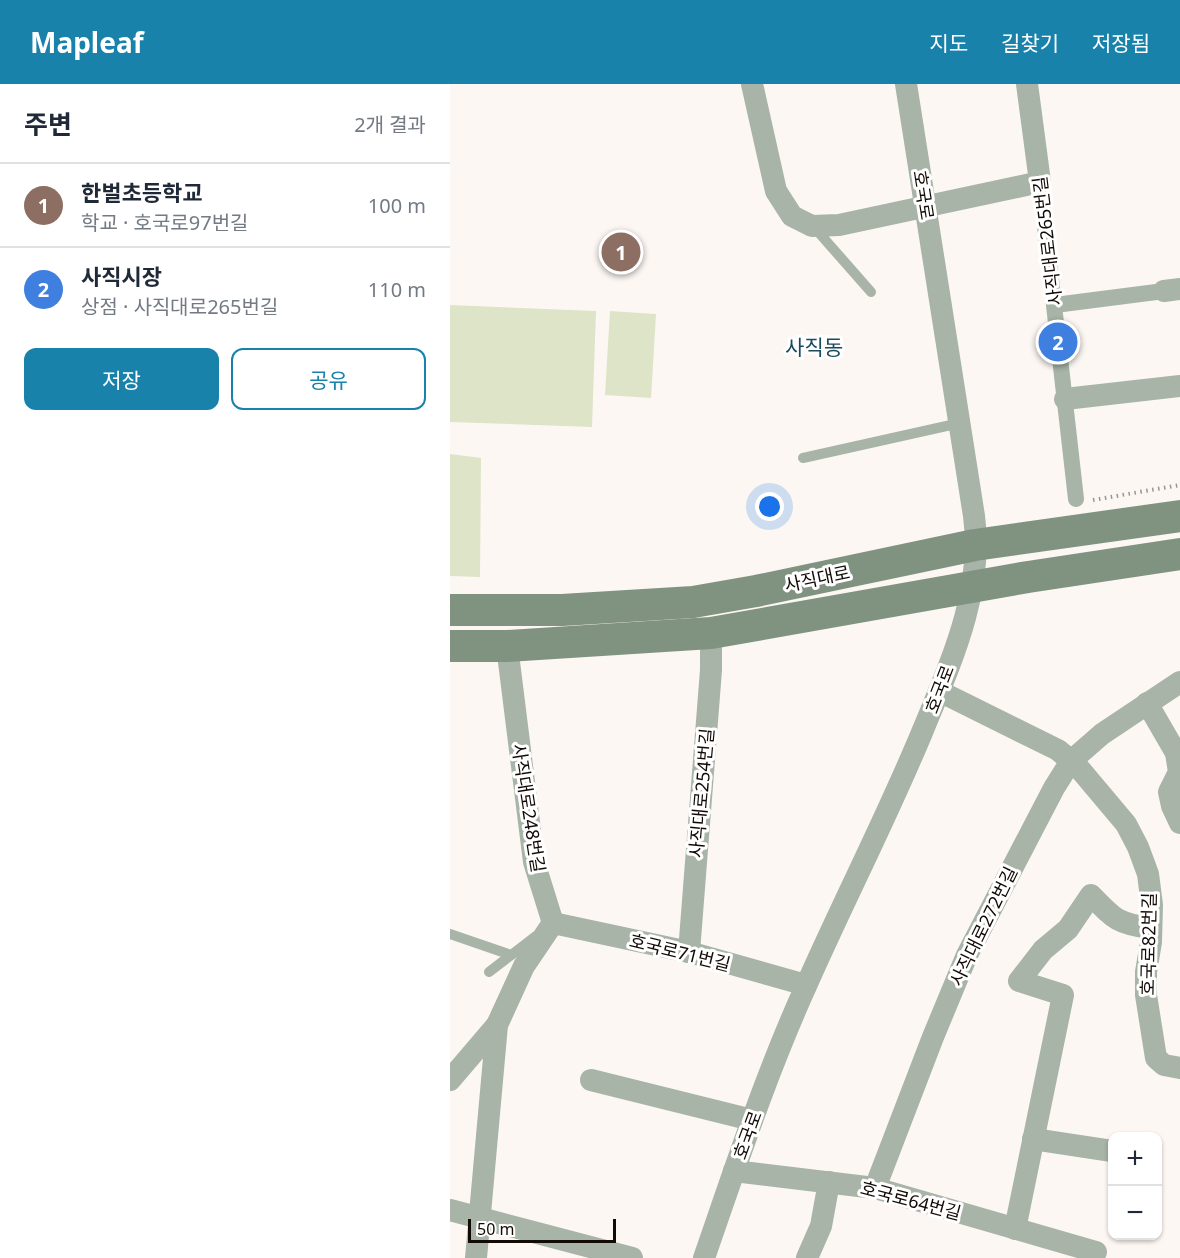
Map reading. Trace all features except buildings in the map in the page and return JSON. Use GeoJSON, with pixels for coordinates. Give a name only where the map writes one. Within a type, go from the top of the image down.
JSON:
{"type":"FeatureCollection","features":[{"type":"Feature","properties":{"kind":"main road","name":"사직대로"},"geometry":{"type":"LineString","coordinates":[[450,610],[562,610],[693,602],[975,545],[1180,516]]}},
{"type":"Feature","properties":{"kind":"main road","name":"사직대로"},"geometry":{"type":"LineString","coordinates":[[450,646],[507,646],[711,633],[973,587],[1180,554]]}},
{"type":"Feature","properties":{"kind":"street"},"geometry":{"type":"LineString","coordinates":[[752,84],[776,191],[792,216],[812,226],[839,225],[1040,182]]}},
{"type":"Feature","properties":{"kind":"street","name":"호국로"},"geometry":{"type":"LineString","coordinates":[[704,1258],[752,1120],[806,985],[904,774],[939,691],[973,587],[975,523],[906,84]]}},
{"type":"Feature","properties":{"kind":"street","name":"사직대로265번길"},"geometry":{"type":"LineString","coordinates":[[1027,84],[1076,499]]}},
{"type":"Feature","properties":{"kind":"street"},"geometry":{"type":"LineString","coordinates":[[1055,306],[1172,290]]}},
{"type":"Feature","properties":{"kind":"street"},"geometry":{"type":"LineString","coordinates":[[1065,399],[1180,386]]}},
{"type":"Feature","properties":{"kind":"street","name":"사직대로254번길"},"geometry":{"type":"LineString","coordinates":[[689,952],[711,670],[711,633]]}},
{"type":"Feature","properties":{"kind":"street","name":"사직대로248번길"},"geometry":{"type":"LineString","coordinates":[[507,646],[534,862],[553,923]]}},
{"type":"Feature","properties":{"kind":"street","name":"사직대로272번길"},"geometry":{"type":"LineString","coordinates":[[875,1188],[967,955],[1054,788],[1071,761],[1102,734],[1180,682]]}},
{"type":"Feature","properties":{"kind":"street","name":"호국로82번길"},"geometry":{"type":"LineString","coordinates":[[939,691],[1058,750],[1110,803],[1126,824],[1148,874],[1152,905],[1146,995],[1156,1059],[1164,1065],[1180,1068]]}},
{"type":"Feature","properties":{"kind":"street"},"geometry":{"type":"LineString","coordinates":[[1147,703],[1176,753],[1179,772],[1169,792],[1172,806],[1180,823]]}},
{"type":"Feature","properties":{"kind":"street"},"geometry":{"type":"LineString","coordinates":[[1015,1228],[1063,994],[1019,981],[1043,950],[1068,929],[1091,895],[1114,918],[1128,925],[1151,928]]}},
{"type":"Feature","properties":{"kind":"street"},"geometry":{"type":"LineString","coordinates":[[450,1080],[496,1025],[524,966],[553,923]]}},
{"type":"Feature","properties":{"kind":"street","name":"호국로71번길"},"geometry":{"type":"LineString","coordinates":[[553,923],[689,952],[806,985]]}},
{"type":"Feature","properties":{"kind":"street"},"geometry":{"type":"LineString","coordinates":[[476,1258],[496,1025]]}},
{"type":"Feature","properties":{"kind":"street"},"geometry":{"type":"LineString","coordinates":[[591,1080],[752,1120]]}},
{"type":"Feature","properties":{"kind":"street"},"geometry":{"type":"LineString","coordinates":[[1033,1139],[1108,1150]]}},
{"type":"Feature","properties":{"kind":"street","name":"호국로64번길"},"geometry":{"type":"LineString","coordinates":[[734,1171],[875,1188],[1096,1252]]}},
{"type":"Feature","properties":{"kind":"street"},"geometry":{"type":"LineString","coordinates":[[807,1258],[820,1226],[829,1182]]}},
{"type":"Feature","properties":{"kind":"street"},"geometry":{"type":"LineString","coordinates":[[450,1210],[632,1258]]}},
{"type":"Feature","properties":{"kind":"lane"},"geometry":{"type":"LineString","coordinates":[[812,226],[871,292]]}},
{"type":"Feature","properties":{"kind":"lane"},"geometry":{"type":"LineString","coordinates":[[803,458],[960,423]]}},
{"type":"Feature","properties":{"kind":"lane"},"geometry":{"type":"LineString","coordinates":[[489,972],[553,923]]}},
{"type":"Feature","properties":{"kind":"lane"},"geometry":{"type":"LineString","coordinates":[[450,934],[511,955]]}},
{"type":"Feature","properties":{"kind":"green space"},"geometry":{"type":"Polygon","coordinates":[[[450,305],[596,311],[592,427],[450,422],[450,305]]]}},
{"type":"Feature","properties":{"kind":"green space"},"geometry":{"type":"Polygon","coordinates":[[[610,311],[656,314],[651,398],[605,395],[610,311]]]}},
{"type":"Feature","properties":{"kind":"green space"},"geometry":{"type":"Polygon","coordinates":[[[450,454],[481,458],[480,577],[450,576],[450,454]]]}},
{"type":"Feature","properties":{"kind":"place","name":"한벌초등학교"},"geometry":{"type":"Point","coordinates":[621,252]}},
{"type":"Feature","properties":{"kind":"place","name":"사직시장"},"geometry":{"type":"Point","coordinates":[1058,342]}},
{"type":"Feature","properties":{"kind":"district","name":"사직동"},"geometry":{"type":"Point","coordinates":[814,347]}}]}
